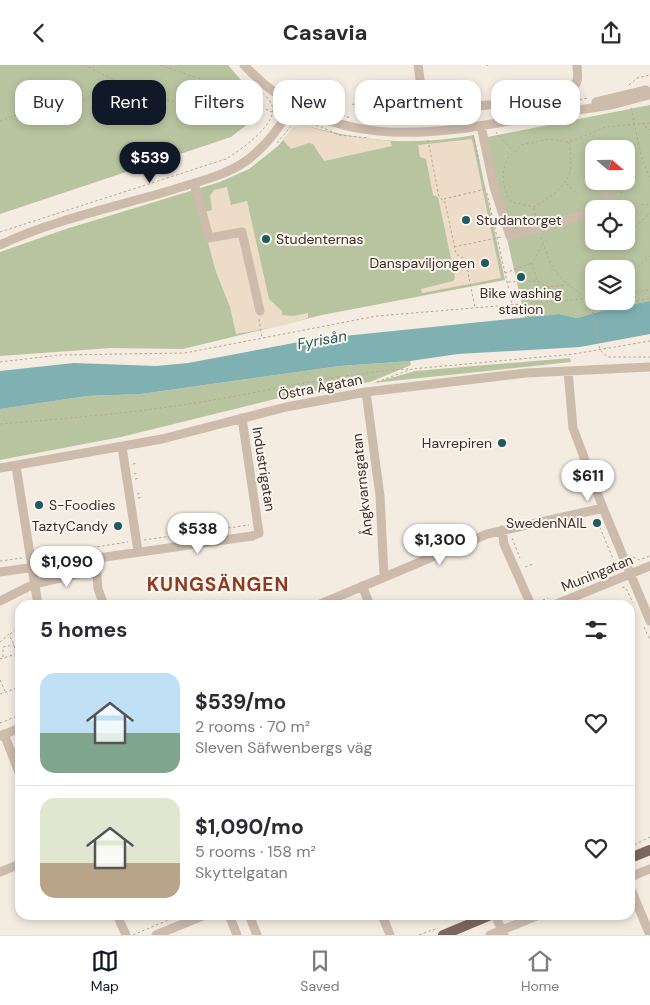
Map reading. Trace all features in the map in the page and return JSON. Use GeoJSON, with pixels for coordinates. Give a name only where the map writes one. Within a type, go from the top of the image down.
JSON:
{"type":"FeatureCollection","features":[{"type":"Feature","properties":{"kind":"main road"},"geometry":{"type":"LineString","coordinates":[[635,856],[650,850]]}},
{"type":"Feature","properties":{"kind":"main road"},"geometry":{"type":"LineString","coordinates":[[443,935],[480,920]]}},
{"type":"Feature","properties":{"kind":"street"},"geometry":{"type":"LineString","coordinates":[[244,65],[273,89]]}},
{"type":"Feature","properties":{"kind":"street"},"geometry":{"type":"LineString","coordinates":[[418,65],[421,80]]}},
{"type":"Feature","properties":{"kind":"street"},"geometry":{"type":"LineString","coordinates":[[481,107],[557,93],[573,87],[578,80],[577,65]]}},
{"type":"Feature","properties":{"kind":"street"},"geometry":{"type":"LineString","coordinates":[[580,107],[650,89]]}},
{"type":"Feature","properties":{"kind":"street"},"geometry":{"type":"LineString","coordinates":[[580,108],[610,105],[650,95]]}},
{"type":"Feature","properties":{"kind":"street"},"geometry":{"type":"LineString","coordinates":[[342,125],[363,130],[402,133],[491,124]]}},
{"type":"Feature","properties":{"kind":"street"},"geometry":{"type":"LineString","coordinates":[[0,245],[43,229],[194,183],[232,169],[246,161],[267,142],[279,125]]}},
{"type":"Feature","properties":{"kind":"street"},"geometry":{"type":"LineString","coordinates":[[480,126],[494,187],[510,236],[585,215]]}},
{"type":"Feature","properties":{"kind":"street"},"geometry":{"type":"LineString","coordinates":[[194,183],[209,238],[242,232],[260,311]]}},
{"type":"Feature","properties":{"kind":"street","name":"Östra Ågatan"},"geometry":{"type":"LineString","coordinates":[[0,468],[122,447],[242,418],[366,392],[526,373],[650,367]]}},
{"type":"Feature","properties":{"kind":"street"},"geometry":{"type":"LineString","coordinates":[[568,371],[573,428],[603,508],[629,559],[630,574],[646,622]]}},
{"type":"Feature","properties":{"kind":"street","name":"Ångkvarnsgatan"},"geometry":{"type":"LineString","coordinates":[[366,392],[380,496],[384,576]]}},
{"type":"Feature","properties":{"kind":"street","name":"Industrigatan"},"geometry":{"type":"LineString","coordinates":[[0,572],[252,536],[259,533],[242,418]]}},
{"type":"Feature","properties":{"kind":"street"},"geometry":{"type":"LineString","coordinates":[[122,447],[138,551]]}},
{"type":"Feature","properties":{"kind":"street"},"geometry":{"type":"LineString","coordinates":[[16,466],[37,600]]}},
{"type":"Feature","properties":{"kind":"street"},"geometry":{"type":"LineString","coordinates":[[330,600],[384,576],[506,531],[603,508]]}},
{"type":"Feature","properties":{"kind":"street"},"geometry":{"type":"LineString","coordinates":[[506,531],[504,544],[529,600]]}},
{"type":"Feature","properties":{"kind":"street"},"geometry":{"type":"LineString","coordinates":[[96,557],[101,600]]}},
{"type":"Feature","properties":{"kind":"street","name":"Muningatan"},"geometry":{"type":"LineString","coordinates":[[557,600],[650,566]]}},
{"type":"Feature","properties":{"kind":"street"},"geometry":{"type":"LineString","coordinates":[[0,601],[34,584],[96,570]]}},
{"type":"Feature","properties":{"kind":"street"},"geometry":{"type":"LineString","coordinates":[[362,586],[368,600]]}},
{"type":"Feature","properties":{"kind":"street"},"geometry":{"type":"LineString","coordinates":[[15,730],[2,735],[15,764]]}},
{"type":"Feature","properties":{"kind":"street"},"geometry":{"type":"LineString","coordinates":[[0,872],[15,866]]}},
{"type":"Feature","properties":{"kind":"street"},"geometry":{"type":"LineString","coordinates":[[635,875],[650,869]]}},
{"type":"Feature","properties":{"kind":"street"},"geometry":{"type":"LineString","coordinates":[[635,899],[650,935]]}},
{"type":"Feature","properties":{"kind":"street"},"geometry":{"type":"LineString","coordinates":[[119,920],[126,935]]}},
{"type":"Feature","properties":{"kind":"street"},"geometry":{"type":"LineString","coordinates":[[156,935],[193,920]]}},
{"type":"Feature","properties":{"kind":"street"},"geometry":{"type":"LineString","coordinates":[[231,920],[237,935]]}},
{"type":"Feature","properties":{"kind":"street"},"geometry":{"type":"LineString","coordinates":[[251,920],[257,935]]}},
{"type":"Feature","properties":{"kind":"street"},"geometry":{"type":"LineString","coordinates":[[384,920],[390,935]]}},
{"type":"Feature","properties":{"kind":"street"},"geometry":{"type":"LineString","coordinates":[[496,920],[503,933]]}},
{"type":"Feature","properties":{"kind":"street"},"geometry":{"type":"LineString","coordinates":[[490,935],[503,933],[529,920]]}},
{"type":"Feature","properties":{"kind":"path"},"geometry":{"type":"LineString","coordinates":[[84,65],[115,80]]}},
{"type":"Feature","properties":{"kind":"path"},"geometry":{"type":"LineString","coordinates":[[160,65],[202,80]]}},
{"type":"Feature","properties":{"kind":"path"},"geometry":{"type":"LineString","coordinates":[[0,121],[32,109],[92,96]]}},
{"type":"Feature","properties":{"kind":"path"},"geometry":{"type":"LineString","coordinates":[[0,233],[226,159],[258,137],[272,112],[271,103],[263,96]]}},
{"type":"Feature","properties":{"kind":"path"},"geometry":{"type":"LineString","coordinates":[[631,107],[642,159],[650,178]]}},
{"type":"Feature","properties":{"kind":"path"},"geometry":{"type":"LineString","coordinates":[[263,108],[272,112]]}},
{"type":"Feature","properties":{"kind":"path"},"geometry":{"type":"LineString","coordinates":[[345,116],[354,119]]}},
{"type":"Feature","properties":{"kind":"path"},"geometry":{"type":"LineString","coordinates":[[569,142],[572,162],[566,184],[556,194],[534,207],[512,202],[506,196],[503,174],[507,159],[521,145],[539,140],[569,142],[606,127],[650,123]]}},
{"type":"Feature","properties":{"kind":"path"},"geometry":{"type":"LineString","coordinates":[[644,125],[650,130]]}},
{"type":"Feature","properties":{"kind":"path"},"geometry":{"type":"LineString","coordinates":[[495,131],[513,152]]}},
{"type":"Feature","properties":{"kind":"path"},"geometry":{"type":"LineString","coordinates":[[474,135],[482,171]]}},
{"type":"Feature","properties":{"kind":"path"},"geometry":{"type":"LineString","coordinates":[[428,139],[439,197],[445,202],[456,254],[465,259],[476,308]]}},
{"type":"Feature","properties":{"kind":"path"},"geometry":{"type":"LineString","coordinates":[[566,184],[578,194]]}},
{"type":"Feature","properties":{"kind":"path"},"geometry":{"type":"LineString","coordinates":[[442,199],[486,189],[512,305]]}},
{"type":"Feature","properties":{"kind":"path"},"geometry":{"type":"LineString","coordinates":[[635,202],[650,205]]}},
{"type":"Feature","properties":{"kind":"path"},"geometry":{"type":"LineString","coordinates":[[534,207],[538,229],[552,269],[566,285],[585,296]]}},
{"type":"Feature","properties":{"kind":"path"},"geometry":{"type":"LineString","coordinates":[[635,227],[650,213]]}},
{"type":"Feature","properties":{"kind":"path"},"geometry":{"type":"LineString","coordinates":[[454,247],[510,236]]}},
{"type":"Feature","properties":{"kind":"path"},"geometry":{"type":"LineString","coordinates":[[505,273],[532,263],[543,244]]}},
{"type":"Feature","properties":{"kind":"path"},"geometry":{"type":"LineString","coordinates":[[635,268],[650,256]]}},
{"type":"Feature","properties":{"kind":"path"},"geometry":{"type":"LineString","coordinates":[[532,263],[537,281]]}},
{"type":"Feature","properties":{"kind":"path"},"geometry":{"type":"LineString","coordinates":[[507,283],[537,281],[548,287],[558,301]]}},
{"type":"Feature","properties":{"kind":"path"},"geometry":{"type":"LineString","coordinates":[[548,287],[566,285]]}},
{"type":"Feature","properties":{"kind":"path"},"geometry":{"type":"LineString","coordinates":[[635,292],[650,290]]}},
{"type":"Feature","properties":{"kind":"path"},"geometry":{"type":"LineString","coordinates":[[635,301],[650,298]]}},
{"type":"Feature","properties":{"kind":"path"},"geometry":{"type":"LineString","coordinates":[[0,362],[60,355],[185,353],[377,316],[585,299]]}},
{"type":"Feature","properties":{"kind":"path"},"geometry":{"type":"LineString","coordinates":[[592,310],[600,350],[608,357],[650,357]]}},
{"type":"Feature","properties":{"kind":"path"},"geometry":{"type":"LineString","coordinates":[[260,311],[259,322],[262,338]]}},
{"type":"Feature","properties":{"kind":"path"},"geometry":{"type":"LineString","coordinates":[[418,369],[600,350],[650,341]]}},
{"type":"Feature","properties":{"kind":"path"},"geometry":{"type":"LineString","coordinates":[[0,424],[117,414],[206,401],[352,374],[412,369]]}},
{"type":"Feature","properties":{"kind":"path"},"geometry":{"type":"LineString","coordinates":[[593,510],[618,570]]}},
{"type":"Feature","properties":{"kind":"path"},"geometry":{"type":"LineString","coordinates":[[506,531],[520,559]]}},
{"type":"Feature","properties":{"kind":"path"},"geometry":{"type":"LineString","coordinates":[[616,566],[629,559],[639,561],[650,556]]}},
{"type":"Feature","properties":{"kind":"path"},"geometry":{"type":"LineString","coordinates":[[524,568],[533,564]]}},
{"type":"Feature","properties":{"kind":"path"},"geometry":{"type":"LineString","coordinates":[[621,587],[626,588],[632,600]]}},
{"type":"Feature","properties":{"kind":"path"},"geometry":{"type":"LineString","coordinates":[[646,622],[650,640]]}},
{"type":"Feature","properties":{"kind":"path"},"geometry":{"type":"LineString","coordinates":[[0,642],[15,630]]}},
{"type":"Feature","properties":{"kind":"path"},"geometry":{"type":"LineString","coordinates":[[9,634],[15,650]]}},
{"type":"Feature","properties":{"kind":"path"},"geometry":{"type":"LineString","coordinates":[[0,645],[3,647],[14,645]]}},
{"type":"Feature","properties":{"kind":"path"},"geometry":{"type":"LineString","coordinates":[[3,647],[3,657]]}},
{"type":"Feature","properties":{"kind":"path"},"geometry":{"type":"LineString","coordinates":[[0,659],[15,654]]}},
{"type":"Feature","properties":{"kind":"path"},"geometry":{"type":"LineString","coordinates":[[0,680],[5,691]]}},
{"type":"Feature","properties":{"kind":"path"},"geometry":{"type":"LineString","coordinates":[[0,694],[15,688]]}},
{"type":"Feature","properties":{"kind":"path"},"geometry":{"type":"LineString","coordinates":[[0,723],[15,717]]}},
{"type":"Feature","properties":{"kind":"path"},"geometry":{"type":"LineString","coordinates":[[635,844],[650,837]]}},
{"type":"Feature","properties":{"kind":"path"},"geometry":{"type":"LineString","coordinates":[[132,935],[168,920]]}},
{"type":"Feature","properties":{"kind":"green space"},"geometry":{"type":"Polygon","coordinates":[[[0,65],[228,65],[241,80],[176,80],[176,125],[246,125],[231,137],[0,214],[0,65]]]}},
{"type":"Feature","properties":{"kind":"green space"},"geometry":{"type":"Polygon","coordinates":[[[650,105],[650,301],[635,304],[635,260],[585,260],[585,310],[605,310],[577,318],[559,314],[525,318],[488,155],[482,138],[548,125],[580,125],[580,119],[650,105]]]}},
{"type":"Feature","properties":{"kind":"green space","name":"Studenternas"},"geometry":{"type":"Polygon","coordinates":[[[304,125],[368,139],[388,141],[429,140],[474,135],[505,280],[322,315],[183,349],[111,348],[0,356],[0,252],[66,229],[220,182],[249,169],[278,146],[294,127],[304,125]]]}},
{"type":"Feature","properties":{"kind":"green space"},"geometry":{"type":"Polygon","coordinates":[[[570,358],[571,362],[373,383],[415,371],[570,358]]]}},
{"type":"Feature","properties":{"kind":"green space"},"geometry":{"type":"Polygon","coordinates":[[[410,361],[411,365],[370,382],[291,395],[121,437],[0,460],[0,409],[87,396],[141,394],[340,366],[410,361]]]}},
{"type":"Feature","properties":{"kind":"shaded area"},"geometry":{"type":"Polygon","coordinates":[[[303,125],[339,135],[390,141],[392,146],[324,161],[313,144],[309,143],[291,149],[283,140],[294,127],[303,125]]]}},
{"type":"Feature","properties":{"kind":"shaded area","name":"Studantorget"},"geometry":{"type":"Polygon","coordinates":[[[472,139],[501,278],[422,293],[421,289],[453,281],[455,278],[438,197],[433,195],[426,159],[420,157],[418,145],[472,139]]]}},
{"type":"Feature","properties":{"kind":"shaded area"},"geometry":{"type":"Polygon","coordinates":[[[227,187],[231,205],[247,201],[269,299],[282,311],[282,315],[293,316],[308,313],[308,318],[281,326],[236,334],[230,307],[216,272],[200,213],[212,210],[210,196],[214,190],[227,187]]]}},
{"type":"Feature","properties":{"kind":"water","name":"Fyrisån"},"geometry":{"type":"Polygon","coordinates":[[[650,301],[650,334],[580,347],[458,354],[410,361],[340,366],[141,394],[87,396],[0,409],[0,371],[74,363],[156,366],[188,363],[315,339],[559,314],[577,318],[605,310],[635,310],[635,304],[650,301]]]}},
{"type":"Feature","properties":{"kind":"place","name":"Studantorget"},"geometry":{"type":"Point","coordinates":[466,220]}},
{"type":"Feature","properties":{"kind":"place","name":"Studenternas"},"geometry":{"type":"Point","coordinates":[266,239]}},
{"type":"Feature","properties":{"kind":"place","name":"Danspaviljongen"},"geometry":{"type":"Point","coordinates":[485,263]}},
{"type":"Feature","properties":{"kind":"place","name":"Bike washing station"},"geometry":{"type":"Point","coordinates":[521,277]}},
{"type":"Feature","properties":{"kind":"place","name":"Havrepiren"},"geometry":{"type":"Point","coordinates":[502,443]}},
{"type":"Feature","properties":{"kind":"place","name":"S-Foodies"},"geometry":{"type":"Point","coordinates":[39,505]}},
{"type":"Feature","properties":{"kind":"place","name":"SwedenNAIL"},"geometry":{"type":"Point","coordinates":[597,523]}},
{"type":"Feature","properties":{"kind":"place","name":"TaztyCandy"},"geometry":{"type":"Point","coordinates":[118,526]}},
{"type":"Feature","properties":{"kind":"district","name":"KUNGSÄNGEN"},"geometry":{"type":"Point","coordinates":[218,584]}}]}
